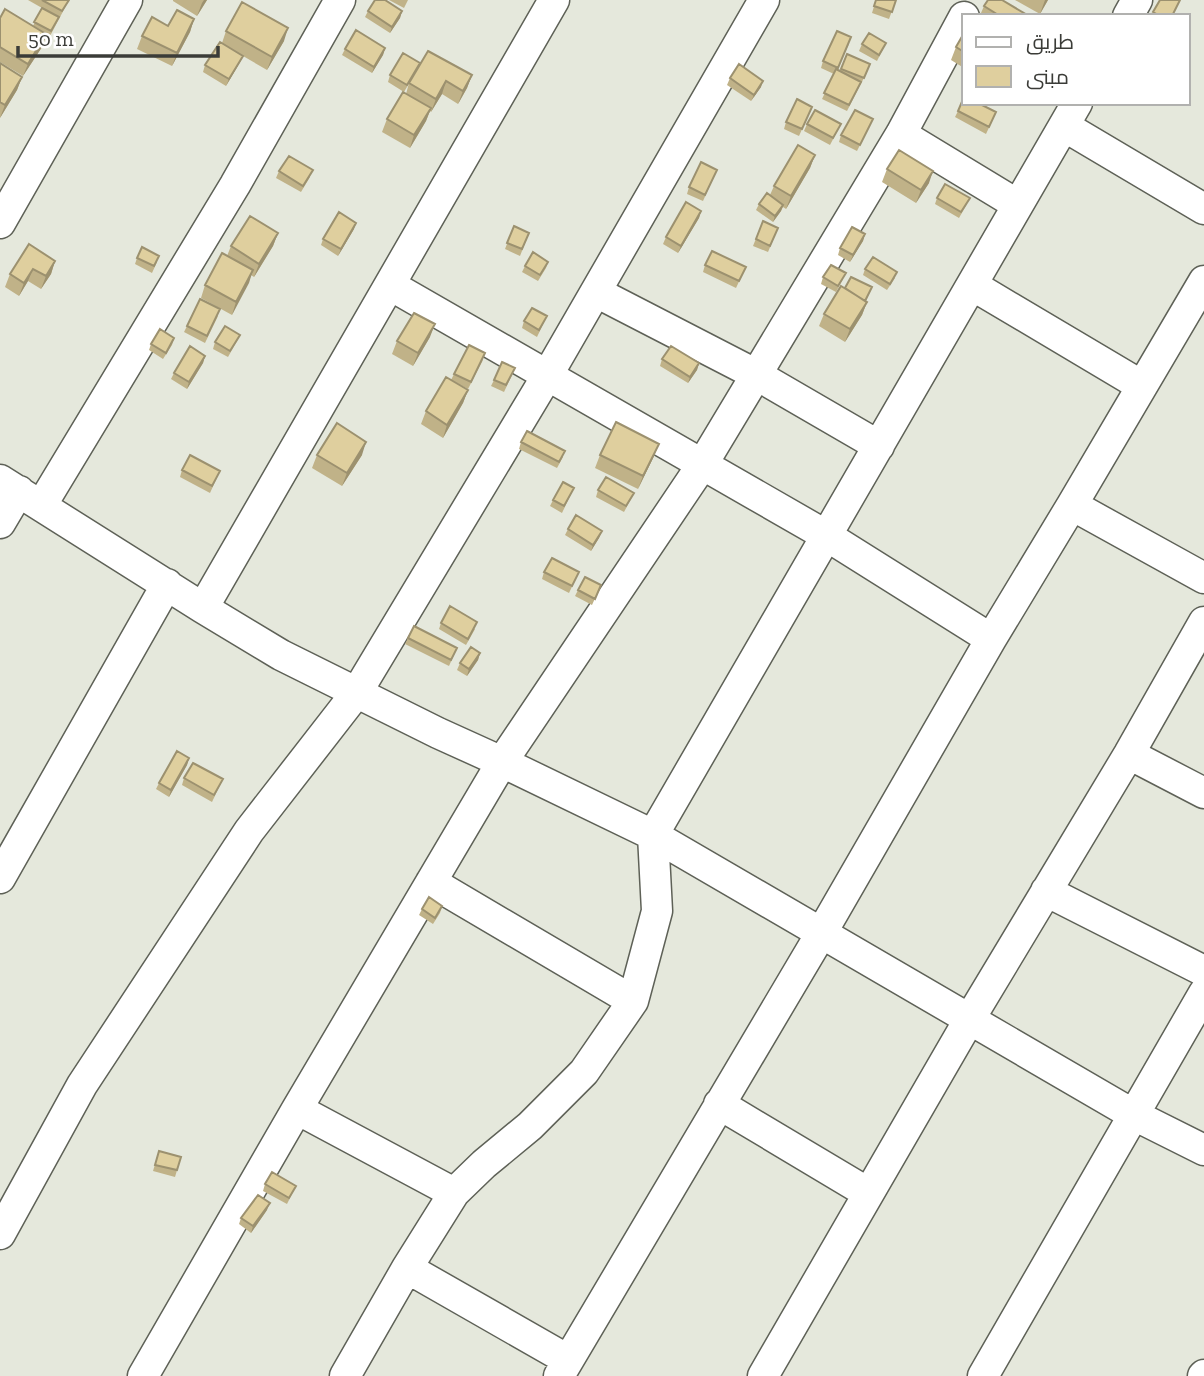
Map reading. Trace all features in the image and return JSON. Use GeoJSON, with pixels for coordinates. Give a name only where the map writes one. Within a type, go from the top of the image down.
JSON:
{"type":"FeatureCollection","features":[{"type":"Feature","properties":{"kind":"street"},"geometry":{"type":"LineString","coordinates":[[0,223],[127,0]]}},
{"type":"Feature","properties":{"kind":"street"},"geometry":{"type":"LineString","coordinates":[[0,523],[235,185],[340,0]]}},
{"type":"Feature","properties":{"kind":"street"},"geometry":{"type":"LineString","coordinates":[[203,608],[554,0]]}},
{"type":"Feature","properties":{"kind":"street"},"geometry":{"type":"LineString","coordinates":[[0,1234],[82,1085],[249,831],[357,692],[547,376],[764,0]]}},
{"type":"Feature","properties":{"kind":"street"},"geometry":{"type":"LineString","coordinates":[[143,1376],[502,762],[702,465],[901,134],[962,22]]}},
{"type":"Feature","properties":{"kind":"street"},"geometry":{"type":"LineString","coordinates":[[345,1376],[454,1193],[530,1126],[584,1072],[633,1001],[657,911],[653,835],[1071,114],[1204,209]]}},
{"type":"Feature","properties":{"kind":"street"},"geometry":{"type":"LineString","coordinates":[[901,134],[1018,205]]}},
{"type":"Feature","properties":{"kind":"street"},"geometry":{"type":"LineString","coordinates":[[390,285],[827,536],[991,639]]}},
{"type":"Feature","properties":{"kind":"street"},"geometry":{"type":"LineString","coordinates":[[972,285],[1142,386]]}},
{"type":"Feature","properties":{"kind":"street"},"geometry":{"type":"LineString","coordinates":[[407,1268],[564,1368],[822,932],[991,639],[1203,286]]}},
{"type":"Feature","properties":{"kind":"street"},"geometry":{"type":"LineString","coordinates":[[596,292],[755,374],[879,446]]}},
{"type":"Feature","properties":{"kind":"street"},"geometry":{"type":"LineString","coordinates":[[20,493],[281,655],[653,835],[1134,1115],[1204,1150]]}},
{"type":"Feature","properties":{"kind":"street"},"geometry":{"type":"LineString","coordinates":[[1072,505],[1204,578]]}},
{"type":"Feature","properties":{"kind":"street"},"geometry":{"type":"LineString","coordinates":[[0,878],[167,584]]}},
{"type":"Feature","properties":{"kind":"street"},"geometry":{"type":"LineString","coordinates":[[763,1376],[1204,622]]}},
{"type":"Feature","properties":{"kind":"street"},"geometry":{"type":"LineString","coordinates":[[1129,754],[1204,793]]}},
{"type":"Feature","properties":{"kind":"street"},"geometry":{"type":"LineString","coordinates":[[431,882],[633,1001]]}},
{"type":"Feature","properties":{"kind":"street"},"geometry":{"type":"LineString","coordinates":[[1046,891],[1204,971]]}},
{"type":"Feature","properties":{"kind":"street"},"geometry":{"type":"LineString","coordinates":[[983,1376],[1204,993]]}},
{"type":"Feature","properties":{"kind":"street"},"geometry":{"type":"LineString","coordinates":[[719,1104],[869,1194]]}},
{"type":"Feature","properties":{"kind":"street"},"geometry":{"type":"LineString","coordinates":[[297,1110],[454,1193]]}},
{"type":"Feature","properties":{"kind":"building"},"geometry":{"type":"Polygon","coordinates":[[[42,0],[69,0],[62,11],[42,0]]]}},
{"type":"Feature","properties":{"kind":"building"},"geometry":{"type":"Polygon","coordinates":[[[375,0],[385,0],[402,11],[392,27],[368,11],[375,0]]]}},
{"type":"Feature","properties":{"kind":"building"},"geometry":{"type":"Polygon","coordinates":[[[876,0],[896,0],[892,12],[874,6],[876,0]]]}},
{"type":"Feature","properties":{"kind":"building"},"geometry":{"type":"Polygon","coordinates":[[[988,0],[1002,0],[1026,14],[997,14],[984,6],[988,0]]]}},
{"type":"Feature","properties":{"kind":"building"},"geometry":{"type":"Polygon","coordinates":[[[1160,0],[1180,0],[1173,14],[1153,12],[1160,0]]]}},
{"type":"Feature","properties":{"kind":"building"},"geometry":{"type":"Polygon","coordinates":[[[242,2],[288,28],[272,57],[226,31],[242,2]]]}},
{"type":"Feature","properties":{"kind":"building"},"geometry":{"type":"Polygon","coordinates":[[[42,8],[59,17],[51,31],[34,22],[42,8]]]}},
{"type":"Feature","properties":{"kind":"building"},"geometry":{"type":"Polygon","coordinates":[[[5,9],[46,34],[28,64],[0,47],[0,18],[5,9]]]}},
{"type":"Feature","properties":{"kind":"building"},"geometry":{"type":"Polygon","coordinates":[[[177,10],[194,19],[177,53],[142,36],[152,17],[168,26],[177,10]]]}},
{"type":"Feature","properties":{"kind":"building"},"geometry":{"type":"Polygon","coordinates":[[[356,30],[385,48],[374,67],[345,49],[356,30]]]}},
{"type":"Feature","properties":{"kind":"building"},"geometry":{"type":"Polygon","coordinates":[[[837,31],[851,37],[838,68],[823,61],[837,31]]]}},
{"type":"Feature","properties":{"kind":"building"},"geometry":{"type":"Polygon","coordinates":[[[869,33],[886,43],[879,55],[862,44],[869,33]]]}},
{"type":"Feature","properties":{"kind":"building"},"geometry":{"type":"Polygon","coordinates":[[[962,36],[962,51],[956,47],[962,36]]]}},
{"type":"Feature","properties":{"kind":"building"},"geometry":{"type":"Polygon","coordinates":[[[220,42],[243,56],[229,79],[205,65],[220,42]]]}},
{"type":"Feature","properties":{"kind":"building"},"geometry":{"type":"Polygon","coordinates":[[[428,51],[472,75],[463,91],[446,81],[436,99],[409,83],[428,51]]]}},
{"type":"Feature","properties":{"kind":"building"},"geometry":{"type":"Polygon","coordinates":[[[403,53],[420,63],[407,85],[390,75],[403,53]]]}},
{"type":"Feature","properties":{"kind":"building"},"geometry":{"type":"Polygon","coordinates":[[[847,54],[870,64],[864,78],[841,69],[847,54]]]}},
{"type":"Feature","properties":{"kind":"building"},"geometry":{"type":"Polygon","coordinates":[[[0,63],[22,77],[5,105],[0,102],[0,63]]]}},
{"type":"Feature","properties":{"kind":"building"},"geometry":{"type":"Polygon","coordinates":[[[739,64],[763,81],[754,95],[730,78],[739,64]]]}},
{"type":"Feature","properties":{"kind":"building"},"geometry":{"type":"Polygon","coordinates":[[[836,69],[861,82],[849,105],[824,93],[836,69]]]}},
{"type":"Feature","properties":{"kind":"building"},"geometry":{"type":"Polygon","coordinates":[[[403,92],[431,108],[414,135],[387,119],[403,92]]]}},
{"type":"Feature","properties":{"kind":"building"},"geometry":{"type":"Polygon","coordinates":[[[797,99],[812,107],[802,129],[786,122],[797,99]]]}},
{"type":"Feature","properties":{"kind":"building"},"geometry":{"type":"Polygon","coordinates":[[[962,102],[962,105],[982,105],[996,112],[989,127],[958,111],[962,102]]]}},
{"type":"Feature","properties":{"kind":"building"},"geometry":{"type":"Polygon","coordinates":[[[815,110],[841,124],[833,138],[807,124],[815,110]]]}},
{"type":"Feature","properties":{"kind":"building"},"geometry":{"type":"Polygon","coordinates":[[[855,110],[873,119],[860,145],[841,135],[855,110]]]}},
{"type":"Feature","properties":{"kind":"building"},"geometry":{"type":"Polygon","coordinates":[[[798,145],[815,155],[791,196],[774,186],[798,145]]]}},
{"type":"Feature","properties":{"kind":"building"},"geometry":{"type":"Polygon","coordinates":[[[899,150],[933,171],[921,190],[887,169],[899,150]]]}},
{"type":"Feature","properties":{"kind":"building"},"geometry":{"type":"Polygon","coordinates":[[[289,156],[313,170],[303,186],[279,171],[289,156]]]}},
{"type":"Feature","properties":{"kind":"building"},"geometry":{"type":"Polygon","coordinates":[[[701,162],[717,170],[705,195],[689,187],[701,162]]]}},
{"type":"Feature","properties":{"kind":"building"},"geometry":{"type":"Polygon","coordinates":[[[945,184],[970,198],[961,212],[937,198],[945,184]]]}},
{"type":"Feature","properties":{"kind":"building"},"geometry":{"type":"Polygon","coordinates":[[[767,193],[783,205],[775,216],[759,204],[767,193]]]}},
{"type":"Feature","properties":{"kind":"building"},"geometry":{"type":"Polygon","coordinates":[[[686,202],[701,211],[681,246],[666,237],[686,202]]]}},
{"type":"Feature","properties":{"kind":"building"},"geometry":{"type":"Polygon","coordinates":[[[339,212],[356,223],[341,249],[323,239],[339,212]]]}},
{"type":"Feature","properties":{"kind":"building"},"geometry":{"type":"Polygon","coordinates":[[[250,216],[278,233],[259,264],[231,246],[250,216]]]}},
{"type":"Feature","properties":{"kind":"building"},"geometry":{"type":"Polygon","coordinates":[[[763,221],[778,228],[770,246],[756,239],[763,221]]]}},
{"type":"Feature","properties":{"kind":"building"},"geometry":{"type":"Polygon","coordinates":[[[514,226],[529,233],[522,249],[507,243],[514,226]]]}},
{"type":"Feature","properties":{"kind":"building"},"geometry":{"type":"Polygon","coordinates":[[[852,227],[865,234],[853,255],[840,248],[852,227]]]}},
{"type":"Feature","properties":{"kind":"building"},"geometry":{"type":"Polygon","coordinates":[[[29,244],[55,261],[46,276],[33,269],[24,283],[10,274],[29,244]]]}},
{"type":"Feature","properties":{"kind":"building"},"geometry":{"type":"Polygon","coordinates":[[[142,247],[159,256],[154,266],[137,258],[142,247]]]}},
{"type":"Feature","properties":{"kind":"building"},"geometry":{"type":"Polygon","coordinates":[[[712,251],[746,267],[739,281],[705,265],[712,251]]]}},
{"type":"Feature","properties":{"kind":"building"},"geometry":{"type":"Polygon","coordinates":[[[533,252],[548,262],[540,275],[525,266],[533,252]]]}},
{"type":"Feature","properties":{"kind":"building"},"geometry":{"type":"Polygon","coordinates":[[[222,253],[253,270],[236,302],[205,285],[222,253]]]}},
{"type":"Feature","properties":{"kind":"building"},"geometry":{"type":"Polygon","coordinates":[[[873,257],[897,272],[890,284],[865,269],[873,257]]]}},
{"type":"Feature","properties":{"kind":"building"},"geometry":{"type":"Polygon","coordinates":[[[831,265],[846,273],[838,286],[823,277],[831,265]]]}},
{"type":"Feature","properties":{"kind":"building"},"geometry":{"type":"Polygon","coordinates":[[[851,277],[872,287],[865,301],[845,288],[851,277]]]}},
{"type":"Feature","properties":{"kind":"building"},"geometry":{"type":"Polygon","coordinates":[[[841,286],[867,302],[850,329],[824,314],[841,286]]]}},
{"type":"Feature","properties":{"kind":"building"},"geometry":{"type":"Polygon","coordinates":[[[200,299],[220,309],[207,336],[187,326],[200,299]]]}},
{"type":"Feature","properties":{"kind":"building"},"geometry":{"type":"Polygon","coordinates":[[[532,308],[547,316],[539,330],[524,321],[532,308]]]}},
{"type":"Feature","properties":{"kind":"building"},"geometry":{"type":"Polygon","coordinates":[[[414,313],[435,324],[418,353],[397,341],[414,313]]]}},
{"type":"Feature","properties":{"kind":"building"},"geometry":{"type":"Polygon","coordinates":[[[225,326],[240,335],[230,351],[215,342],[225,326]]]}},
{"type":"Feature","properties":{"kind":"building"},"geometry":{"type":"Polygon","coordinates":[[[160,329],[174,338],[166,353],[151,344],[160,329]]]}},
{"type":"Feature","properties":{"kind":"building"},"geometry":{"type":"Polygon","coordinates":[[[469,345],[485,353],[471,382],[454,374],[469,345]]]}},
{"type":"Feature","properties":{"kind":"building"},"geometry":{"type":"Polygon","coordinates":[[[190,346],[205,356],[189,382],[174,373],[190,346]]]}},
{"type":"Feature","properties":{"kind":"building"},"geometry":{"type":"Polygon","coordinates":[[[671,346],[699,363],[690,377],[662,359],[671,346]]]}},
{"type":"Feature","properties":{"kind":"building"},"geometry":{"type":"Polygon","coordinates":[[[502,362],[515,368],[506,385],[494,380],[502,362]]]}},
{"type":"Feature","properties":{"kind":"building"},"geometry":{"type":"Polygon","coordinates":[[[446,377],[468,390],[447,425],[426,411],[446,377]]]}},
{"type":"Feature","properties":{"kind":"building"},"geometry":{"type":"Polygon","coordinates":[[[616,422],[659,444],[643,476],[600,455],[616,422]]]}},
{"type":"Feature","properties":{"kind":"building"},"geometry":{"type":"Polygon","coordinates":[[[337,423],[366,442],[347,473],[317,455],[337,423]]]}},
{"type":"Feature","properties":{"kind":"building"},"geometry":{"type":"Polygon","coordinates":[[[527,431],[565,451],[559,462],[521,442],[527,431]]]}},
{"type":"Feature","properties":{"kind":"building"},"geometry":{"type":"Polygon","coordinates":[[[190,455],[220,471],[212,486],[182,470],[190,455]]]}},
{"type":"Feature","properties":{"kind":"building"},"geometry":{"type":"Polygon","coordinates":[[[606,477],[634,493],[626,506],[598,490],[606,477]]]}},
{"type":"Feature","properties":{"kind":"building"},"geometry":{"type":"Polygon","coordinates":[[[563,482],[574,488],[564,506],[553,500],[563,482]]]}},
{"type":"Feature","properties":{"kind":"building"},"geometry":{"type":"Polygon","coordinates":[[[576,515],[602,531],[593,545],[568,529],[576,515]]]}},
{"type":"Feature","properties":{"kind":"building"},"geometry":{"type":"Polygon","coordinates":[[[552,558],[579,572],[572,586],[544,572],[552,558]]]}},
{"type":"Feature","properties":{"kind":"building"},"geometry":{"type":"Polygon","coordinates":[[[585,577],[601,585],[595,599],[578,590],[585,577]]]}},
{"type":"Feature","properties":{"kind":"building"},"geometry":{"type":"Polygon","coordinates":[[[450,606],[477,622],[468,639],[441,623],[450,606]]]}},
{"type":"Feature","properties":{"kind":"building"},"geometry":{"type":"Polygon","coordinates":[[[414,626],[457,648],[451,660],[408,638],[414,626]]]}},
{"type":"Feature","properties":{"kind":"building"},"geometry":{"type":"Polygon","coordinates":[[[471,647],[480,653],[469,669],[460,663],[471,647]]]}},
{"type":"Feature","properties":{"kind":"building"},"geometry":{"type":"Polygon","coordinates":[[[177,751],[189,758],[171,790],[159,783],[177,751]]]}},
{"type":"Feature","properties":{"kind":"building"},"geometry":{"type":"Polygon","coordinates":[[[193,763],[223,779],[214,795],[184,778],[193,763]]]}},
{"type":"Feature","properties":{"kind":"building"},"geometry":{"type":"Polygon","coordinates":[[[429,897],[442,906],[435,918],[422,909],[429,897]]]}},
{"type":"Feature","properties":{"kind":"building"},"geometry":{"type":"Polygon","coordinates":[[[159,1151],[181,1157],[177,1170],[155,1165],[159,1151]]]}},
{"type":"Feature","properties":{"kind":"building"},"geometry":{"type":"Polygon","coordinates":[[[272,1172],[296,1186],[289,1198],[265,1184],[272,1172]]]}},
{"type":"Feature","properties":{"kind":"building"},"geometry":{"type":"Polygon","coordinates":[[[258,1195],[270,1203],[253,1226],[241,1218],[258,1195]]]}}]}
